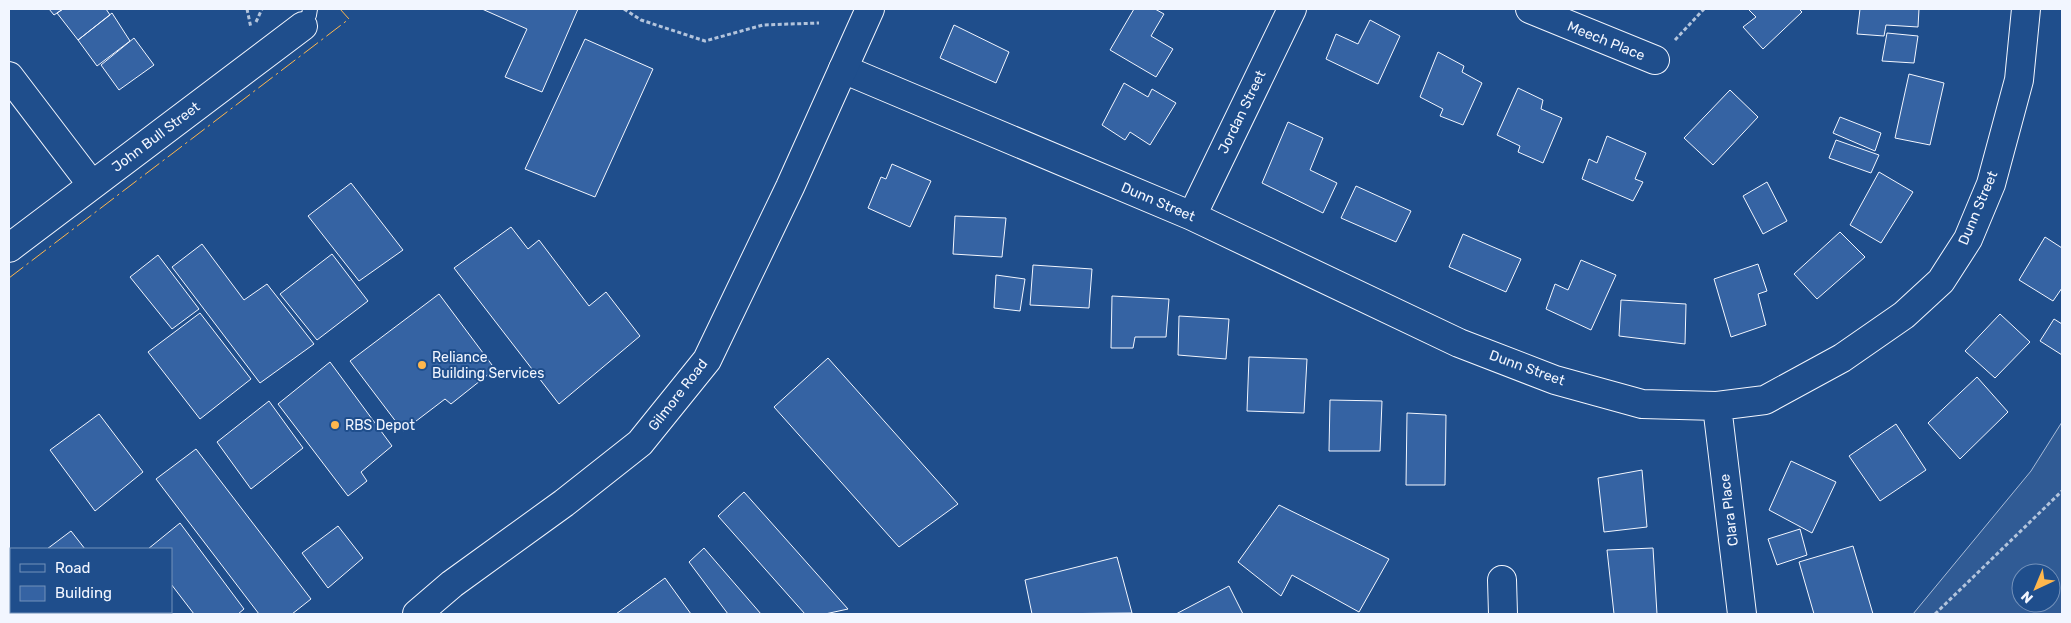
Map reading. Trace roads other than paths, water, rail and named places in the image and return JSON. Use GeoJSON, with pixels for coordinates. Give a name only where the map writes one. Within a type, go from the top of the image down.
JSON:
{"type":"FeatureCollection","features":[{"type":"Feature","properties":{"kind":"street","name":"Gilmore Road"},"geometry":{"type":"LineString","coordinates":[[417,614],[452,584],[564,504],[640,443],[707,360],[870,9]]}},
{"type":"Feature","properties":{"kind":"street","name":"Jordan Street"},"geometry":{"type":"LineString","coordinates":[[1192,216],[1292,9]]}},
{"type":"Feature","properties":{"kind":"street","name":"Meech Place"},"geometry":{"type":"LineString","coordinates":[[1530,9],[1655,60]]}},
{"type":"Feature","properties":{"kind":"street","name":"Dunn Street"},"geometry":{"type":"LineString","coordinates":[[843,69],[1192,216],[1459,343],[1555,380],[1642,404],[1716,406],[1765,400],[1842,358],[1904,315],[1940,281],[1968,239],[1991,184],[2020,80],[2026,9]]}},
{"type":"Feature","properties":{"kind":"street","name":"John Bull Street"},"geometry":{"type":"LineString","coordinates":[[9,248],[307,18]]}},
{"type":"Feature","properties":{"kind":"street"},"geometry":{"type":"LineString","coordinates":[[9,76],[92,185]]}},
{"type":"Feature","properties":{"kind":"street","name":"Clara Place"},"geometry":{"type":"LineString","coordinates":[[1716,406],[1742,614]]}},
{"type":"Feature","properties":{"kind":"street"},"geometry":{"type":"LineString","coordinates":[[1502,580],[1503,614]]}},
{"type":"Feature","properties":{"kind":"place","name":"Reliance Building Services"},"geometry":{"type":"Point","coordinates":[422,365]}},
{"type":"Feature","properties":{"kind":"place","name":"RBS Depot"},"geometry":{"type":"Point","coordinates":[335,425]}}]}
